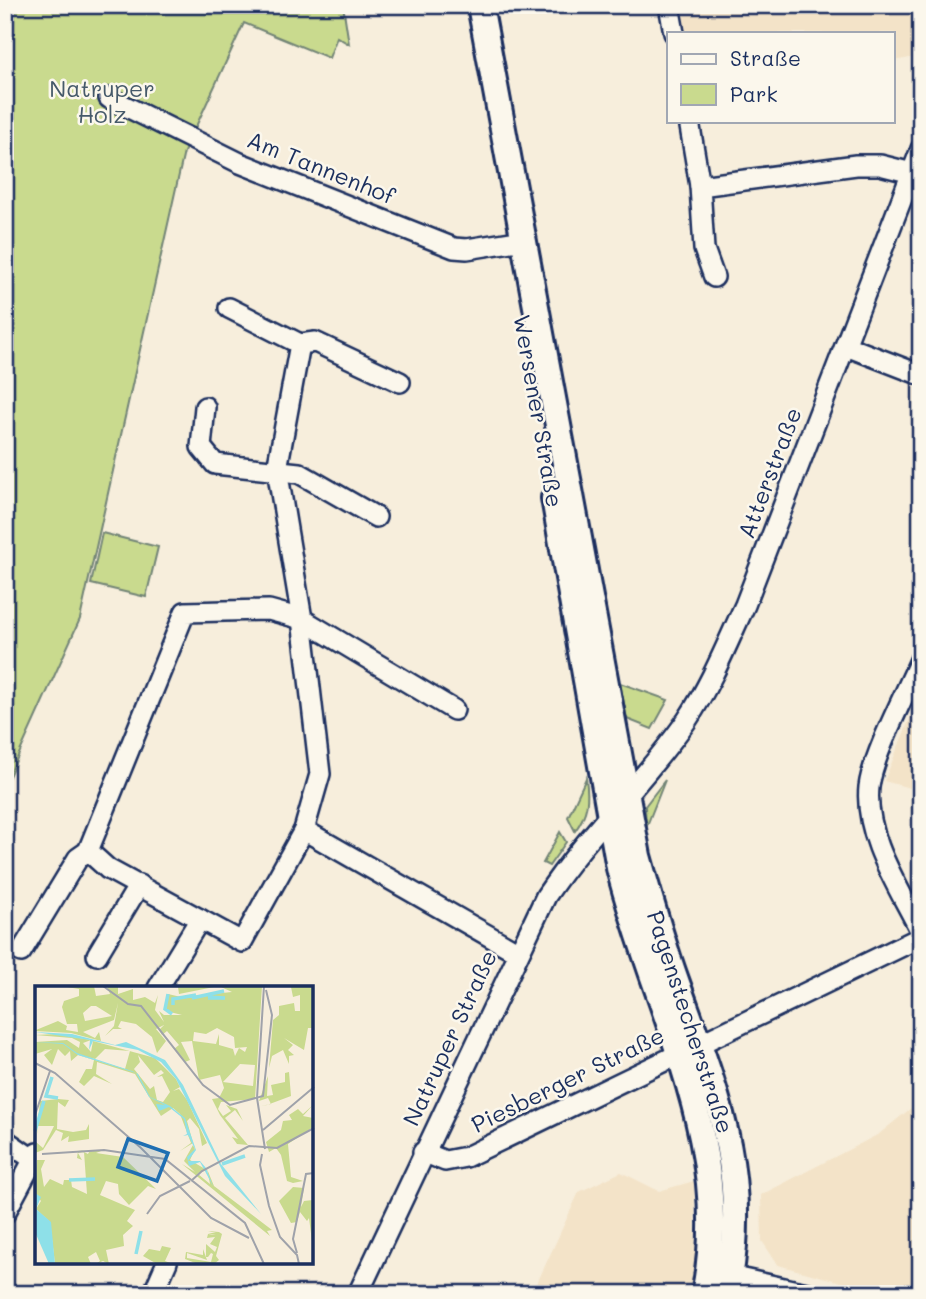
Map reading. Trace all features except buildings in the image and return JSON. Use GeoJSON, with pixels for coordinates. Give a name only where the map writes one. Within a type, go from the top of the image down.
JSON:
{"type":"FeatureCollection","features":[{"type":"Feature","properties":{"kind":"main road","name":"Wersener Straße"},"geometry":{"type":"LineString","coordinates":[[463,5],[515,241],[627,795]]}},
{"type":"Feature","properties":{"kind":"main road","name":"Wersener Straße"},"geometry":{"type":"LineString","coordinates":[[480,5],[515,241],[608,817]]}},
{"type":"Feature","properties":{"kind":"main road","name":"Pagenstecherstraße"},"geometry":{"type":"LineString","coordinates":[[627,795],[638,856],[689,1049],[710,1175],[712,1243],[718,1284]]}},
{"type":"Feature","properties":{"kind":"main road","name":"Pagenstecherstraße"},"geometry":{"type":"LineString","coordinates":[[608,817],[626,897],[657,982],[689,1049]]}},
{"type":"Feature","properties":{"kind":"street"},"geometry":{"type":"LineString","coordinates":[[669,5],[674,32]]}},
{"type":"Feature","properties":{"kind":"street","name":"Am Tannenhof"},"geometry":{"type":"LineString","coordinates":[[109,98],[240,163],[454,248],[467,249],[515,241]]}},
{"type":"Feature","properties":{"kind":"street"},"geometry":{"type":"LineString","coordinates":[[689,122],[700,186],[704,249],[714,277]]}},
{"type":"Feature","properties":{"kind":"street","name":"Atterstraße"},"geometry":{"type":"LineString","coordinates":[[608,817],[688,718],[714,673],[750,593],[921,149]]}},
{"type":"Feature","properties":{"kind":"street"},"geometry":{"type":"LineString","coordinates":[[700,186],[856,165],[880,165],[912,173]]}},
{"type":"Feature","properties":{"kind":"street"},"geometry":{"type":"LineString","coordinates":[[229,308],[300,344],[314,342],[400,382]]}},
{"type":"Feature","properties":{"kind":"street"},"geometry":{"type":"LineString","coordinates":[[88,851],[108,869],[242,942],[304,830],[320,774],[302,619],[277,469],[300,344]]}},
{"type":"Feature","properties":{"kind":"street"},"geometry":{"type":"LineString","coordinates":[[846,346],[921,375]]}},
{"type":"Feature","properties":{"kind":"street"},"geometry":{"type":"LineString","coordinates":[[205,407],[201,447],[215,464],[299,473],[376,517]]}},
{"type":"Feature","properties":{"kind":"street"},"geometry":{"type":"LineString","coordinates":[[21,952],[78,858],[88,851],[185,612],[269,610],[302,619],[454,710]]}},
{"type":"Feature","properties":{"kind":"street"},"geometry":{"type":"LineString","coordinates":[[921,658],[875,766],[869,787],[870,817],[879,845],[921,932]]}},
{"type":"Feature","properties":{"kind":"street","name":"Natruper Straße"},"geometry":{"type":"LineString","coordinates":[[358,1294],[517,952],[546,896],[608,817]]}},
{"type":"Feature","properties":{"kind":"street"},"geometry":{"type":"LineString","coordinates":[[304,830],[517,952]]}},
{"type":"Feature","properties":{"kind":"street"},"geometry":{"type":"LineString","coordinates":[[97,955],[139,885]]}},
{"type":"Feature","properties":{"kind":"street"},"geometry":{"type":"LineString","coordinates":[[159,986],[200,919]]}},
{"type":"Feature","properties":{"kind":"street","name":"Piesberger Straße"},"geometry":{"type":"LineString","coordinates":[[423,1152],[445,1161],[466,1157],[921,937]]}},
{"type":"Feature","properties":{"kind":"street"},"geometry":{"type":"LineString","coordinates":[[5,1140],[35,1156],[5,1213]]}},
{"type":"Feature","properties":{"kind":"street"},"geometry":{"type":"LineString","coordinates":[[153,1294],[166,1264]]}},
{"type":"Feature","properties":{"kind":"street"},"geometry":{"type":"LineString","coordinates":[[718,1284],[811,1294]]}},
{"type":"Feature","properties":{"kind":"shaded area"},"geometry":{"type":"Polygon","coordinates":[[[677,5],[921,5],[921,56],[894,61],[894,32],[681,32],[677,5]]]}},
{"type":"Feature","properties":{"kind":"shaded area"},"geometry":{"type":"Polygon","coordinates":[[[921,692],[921,791],[884,781],[921,692]]]}},
{"type":"Feature","properties":{"kind":"shaded area"},"geometry":{"type":"Polygon","coordinates":[[[921,1100],[921,1294],[886,1294],[778,1265],[762,1241],[761,1195],[879,1134],[921,1100]]]}},
{"type":"Feature","properties":{"kind":"shaded area"},"geometry":{"type":"Polygon","coordinates":[[[621,1172],[659,1191],[694,1181],[696,1254],[690,1294],[532,1294],[579,1192],[621,1172]]]}},
{"type":"Feature","properties":{"kind":"green space","name":"Natruper Holz"},"geometry":{"type":"Polygon","coordinates":[[[5,5],[343,5],[349,44],[337,37],[329,58],[244,23],[184,152],[80,619],[5,785],[5,5]]]}},
{"type":"Feature","properties":{"kind":"green space"},"geometry":{"type":"Polygon","coordinates":[[[102,533],[158,547],[146,597],[91,584],[102,533]]]}},
{"type":"Feature","properties":{"kind":"green space"},"geometry":{"type":"Polygon","coordinates":[[[620,683],[668,700],[652,729],[627,719],[620,683]]]}},
{"type":"Feature","properties":{"kind":"green space"},"geometry":{"type":"Polygon","coordinates":[[[586,778],[586,806],[575,831],[568,817],[586,778]]]}},
{"type":"Feature","properties":{"kind":"green space"},"geometry":{"type":"Polygon","coordinates":[[[665,780],[646,828],[645,806],[665,780]]]}},
{"type":"Feature","properties":{"kind":"green space"},"geometry":{"type":"Polygon","coordinates":[[[560,832],[566,842],[549,866],[543,863],[560,832]]]}}]}
